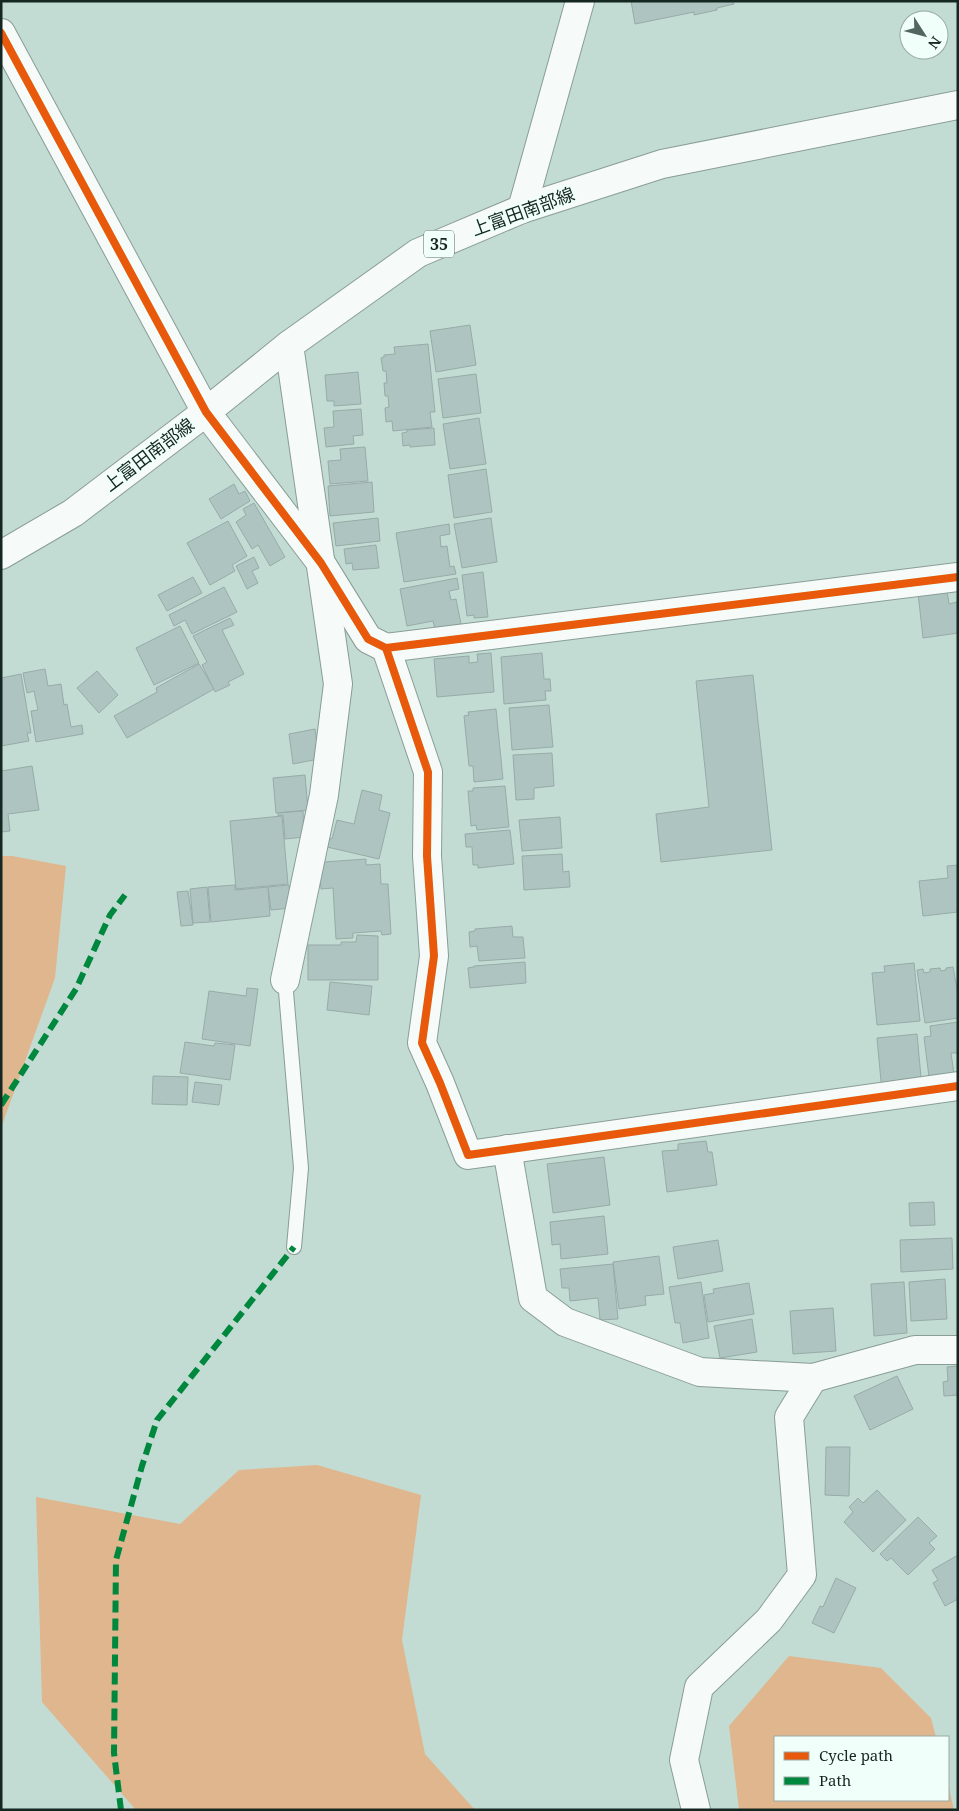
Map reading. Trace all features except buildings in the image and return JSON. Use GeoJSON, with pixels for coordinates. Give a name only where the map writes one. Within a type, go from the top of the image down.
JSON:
{"type":"FeatureCollection","features":[{"type":"Feature","properties":{"kind":"street"},"geometry":{"type":"LineString","coordinates":[[522,209],[580,1]]}},
{"type":"Feature","properties":{"kind":"street"},"geometry":{"type":"LineString","coordinates":[[1,33],[206,412],[321,563],[368,639],[386,648],[958,577]]}},
{"type":"Feature","properties":{"kind":"street","name":"上富田南部線"},"geometry":{"type":"LineString","coordinates":[[1,555],[73,513],[206,412],[289,345],[418,253],[522,209],[662,164],[958,106]]}},
{"type":"Feature","properties":{"kind":"street"},"geometry":{"type":"LineString","coordinates":[[285,980],[324,795],[338,684],[289,345]]}},
{"type":"Feature","properties":{"kind":"street"},"geometry":{"type":"LineString","coordinates":[[386,648],[428,772],[427,856],[434,956],[422,1043],[468,1155],[958,1086]]}},
{"type":"Feature","properties":{"kind":"street"},"geometry":{"type":"LineString","coordinates":[[507,1149],[533,1298],[565,1322],[700,1372],[813,1378],[914,1350],[958,1350]]}},
{"type":"Feature","properties":{"kind":"street"},"geometry":{"type":"LineString","coordinates":[[696,1810],[684,1760],[699,1687],[769,1620],[802,1575],[789,1418],[813,1378]]}},
{"type":"Feature","properties":{"kind":"lane"},"geometry":{"type":"LineString","coordinates":[[285,980],[302,1168],[294,1247]]}},
{"type":"Feature","properties":{"kind":"shaded area"},"geometry":{"type":"Polygon","coordinates":[[[1,856],[12,856],[66,866],[55,978],[1,1128],[1,856]]]}},
{"type":"Feature","properties":{"kind":"shaded area"},"geometry":{"type":"Polygon","coordinates":[[[317,1465],[421,1495],[402,1640],[425,1754],[475,1810],[136,1810],[42,1702],[36,1497],[180,1524],[239,1470],[317,1465]]]}},
{"type":"Feature","properties":{"kind":"shaded area"},"geometry":{"type":"Polygon","coordinates":[[[789,1656],[881,1668],[931,1718],[936,1736],[774,1736],[774,1801],[949,1801],[949,1788],[954,1810],[739,1810],[729,1726],[789,1656]]]}},
{"type":"Feature","properties":{"kind":"marked path"},"geometry":{"type":"LineString","coordinates":[[1,1105],[76,989],[110,915],[125,895]]}},
{"type":"Feature","properties":{"kind":"marked path"},"geometry":{"type":"LineString","coordinates":[[121,1810],[114,1753],[116,1560],[142,1466],[157,1420],[294,1247]]}},
{"type":"Feature","properties":{"kind":"cycle path"},"geometry":{"type":"LineString","coordinates":[[1,33],[206,412],[321,563],[368,639],[386,648],[958,577]]}},
{"type":"Feature","properties":{"kind":"cycle path"},"geometry":{"type":"LineString","coordinates":[[386,648],[428,772],[427,856],[434,956],[422,1043],[468,1155],[958,1086]]}}]}
